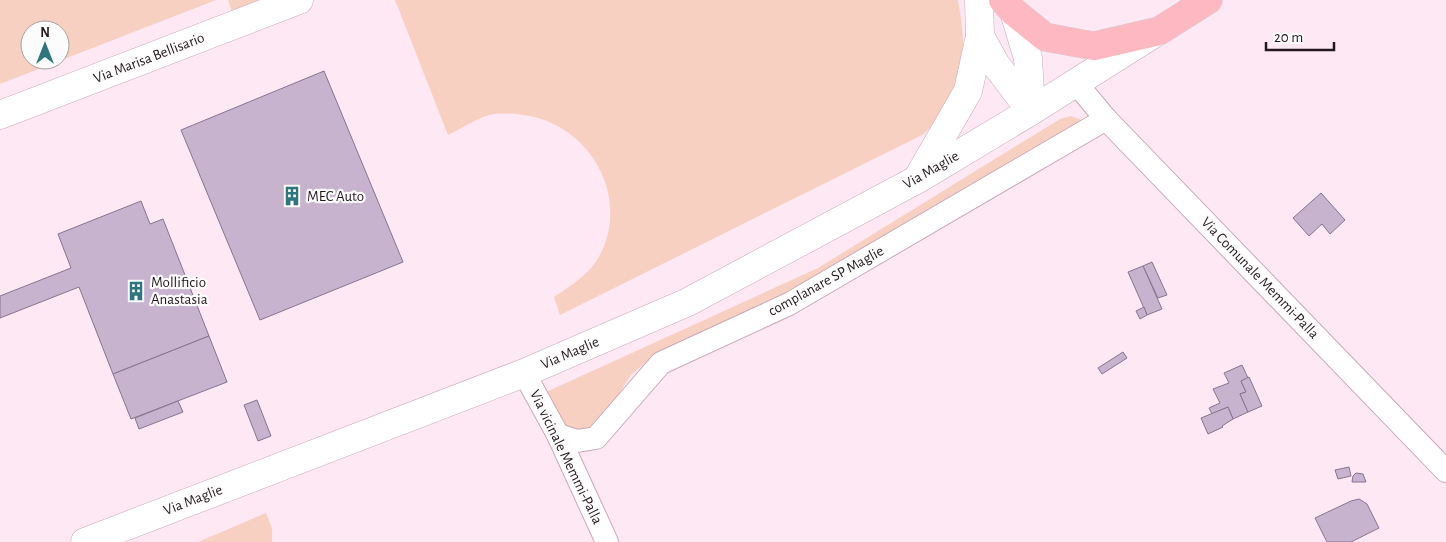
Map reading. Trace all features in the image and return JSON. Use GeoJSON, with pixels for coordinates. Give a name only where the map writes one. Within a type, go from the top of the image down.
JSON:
{"type":"FeatureCollection","features":[{"type":"Feature","properties":{"kind":"main road"},"geometry":{"type":"LineString","coordinates":[[1009,6],[1044,37],[1094,46],[1159,31],[1208,0]]}},
{"type":"Feature","properties":{"kind":"street","name":"Via Marisa Bellisario"},"geometry":{"type":"LineString","coordinates":[[0,115],[299,0]]}},
{"type":"Feature","properties":{"kind":"street"},"geometry":{"type":"LineString","coordinates":[[918,179],[968,91],[980,36],[979,0]]}},
{"type":"Feature","properties":{"kind":"street"},"geometry":{"type":"LineString","coordinates":[[1009,6],[1028,58],[1031,112]]}},
{"type":"Feature","properties":{"kind":"street","name":"Via Maglie"},"geometry":{"type":"LineString","coordinates":[[85,542],[524,373],[688,302],[918,179],[1031,112],[1159,31]]}},
{"type":"Feature","properties":{"kind":"street"},"geometry":{"type":"LineString","coordinates":[[980,36],[996,66],[1031,112]]}},
{"type":"Feature","properties":{"kind":"street","name":"Via Comunale Memmi-Palla"},"geometry":{"type":"LineString","coordinates":[[1076,83],[1106,119],[1446,471]]}},
{"type":"Feature","properties":{"kind":"street","name":"complanare SP Maglie"},"geometry":{"type":"LineString","coordinates":[[558,435],[577,441],[596,438],[660,363],[789,304],[1106,119]]}},
{"type":"Feature","properties":{"kind":"street","name":"Via vicinale Memmi-Palla"},"geometry":{"type":"LineString","coordinates":[[524,373],[558,435],[607,542]]}},
{"type":"Feature","properties":{"kind":"shaded area"},"geometry":{"type":"Polygon","coordinates":[[[0,0],[216,0],[70,57],[70,20],[20,20],[20,70],[36,70],[0,84],[0,0]]]}},
{"type":"Feature","properties":{"kind":"shaded area"},"geometry":{"type":"Polygon","coordinates":[[[228,0],[262,0],[232,12],[228,0]]]}},
{"type":"Feature","properties":{"kind":"shaded area"},"geometry":{"type":"Polygon","coordinates":[[[395,0],[958,0],[963,39],[963,56],[961,73],[949,103],[924,134],[560,315],[554,297],[588,271],[597,260],[607,238],[610,215],[608,192],[601,171],[589,152],[572,136],[553,124],[530,116],[504,113],[489,115],[448,135],[395,0]]]}},
{"type":"Feature","properties":{"kind":"shaded area"},"geometry":{"type":"Polygon","coordinates":[[[1071,116],[1085,121],[809,282],[651,358],[631,375],[596,430],[588,432],[565,427],[544,393],[818,268],[1060,119],[1071,116]]]}},
{"type":"Feature","properties":{"kind":"shaded area"},"geometry":{"type":"Polygon","coordinates":[[[266,513],[272,528],[272,542],[198,542],[266,513]]]}},
{"type":"Feature","properties":{"kind":"building","name":"MEC Auto"},"geometry":{"type":"Polygon","coordinates":[[[324,71],[403,262],[260,320],[181,130],[324,71]]]}},
{"type":"Feature","properties":{"kind":"building"},"geometry":{"type":"Polygon","coordinates":[[[1321,193],[1345,220],[1330,234],[1322,224],[1309,236],[1293,218],[1321,193]]]}},
{"type":"Feature","properties":{"kind":"building","name":"Mollificio Anastasia"},"geometry":{"type":"Polygon","coordinates":[[[141,201],[150,224],[163,219],[209,336],[113,374],[79,287],[0,318],[0,296],[71,268],[58,234],[141,201]]]}},
{"type":"Feature","properties":{"kind":"building"},"geometry":{"type":"Polygon","coordinates":[[[1152,262],[1167,295],[1158,298],[1143,266],[1152,262]]]}},
{"type":"Feature","properties":{"kind":"building"},"geometry":{"type":"Polygon","coordinates":[[[1143,266],[1162,309],[1147,315],[1128,272],[1143,266]]]}},
{"type":"Feature","properties":{"kind":"building"},"geometry":{"type":"Polygon","coordinates":[[[1144,307],[1147,315],[1140,319],[1136,311],[1144,307]]]}},
{"type":"Feature","properties":{"kind":"building"},"geometry":{"type":"Polygon","coordinates":[[[209,336],[227,382],[131,419],[113,374],[209,336]]]}},
{"type":"Feature","properties":{"kind":"building"},"geometry":{"type":"Polygon","coordinates":[[[1123,352],[1127,358],[1102,374],[1098,368],[1123,352]]]}},
{"type":"Feature","properties":{"kind":"building"},"geometry":{"type":"Polygon","coordinates":[[[1242,365],[1248,378],[1241,381],[1246,392],[1240,394],[1248,412],[1233,419],[1228,407],[1212,414],[1209,408],[1220,403],[1213,389],[1229,383],[1224,373],[1242,365]]]}},
{"type":"Feature","properties":{"kind":"building"},"geometry":{"type":"Polygon","coordinates":[[[1249,377],[1262,406],[1248,412],[1240,394],[1246,392],[1241,381],[1249,377]]]}},
{"type":"Feature","properties":{"kind":"building"},"geometry":{"type":"Polygon","coordinates":[[[257,400],[271,436],[258,441],[244,405],[257,400]]]}},
{"type":"Feature","properties":{"kind":"building"},"geometry":{"type":"Polygon","coordinates":[[[178,401],[183,412],[139,429],[135,418],[178,401]]]}},
{"type":"Feature","properties":{"kind":"building"},"geometry":{"type":"Polygon","coordinates":[[[1228,407],[1233,419],[1223,427],[1208,434],[1201,418],[1228,407]]]}},
{"type":"Feature","properties":{"kind":"building"},"geometry":{"type":"Polygon","coordinates":[[[1349,467],[1351,476],[1338,479],[1335,470],[1349,467]]]}},
{"type":"Feature","properties":{"kind":"building"},"geometry":{"type":"Polygon","coordinates":[[[1356,473],[1363,474],[1366,482],[1352,482],[1353,476],[1356,473]]]}},
{"type":"Feature","properties":{"kind":"building"},"geometry":{"type":"Polygon","coordinates":[[[1359,499],[1367,504],[1379,528],[1351,542],[1327,542],[1315,518],[1359,499]]]}},
{"type":"Feature","properties":{"kind":"place","name":"MEC Auto"},"geometry":{"type":"Point","coordinates":[292,196]}},
{"type":"Feature","properties":{"kind":"place","name":"Mollificio Anastasia"},"geometry":{"type":"Point","coordinates":[136,291]}}]}
